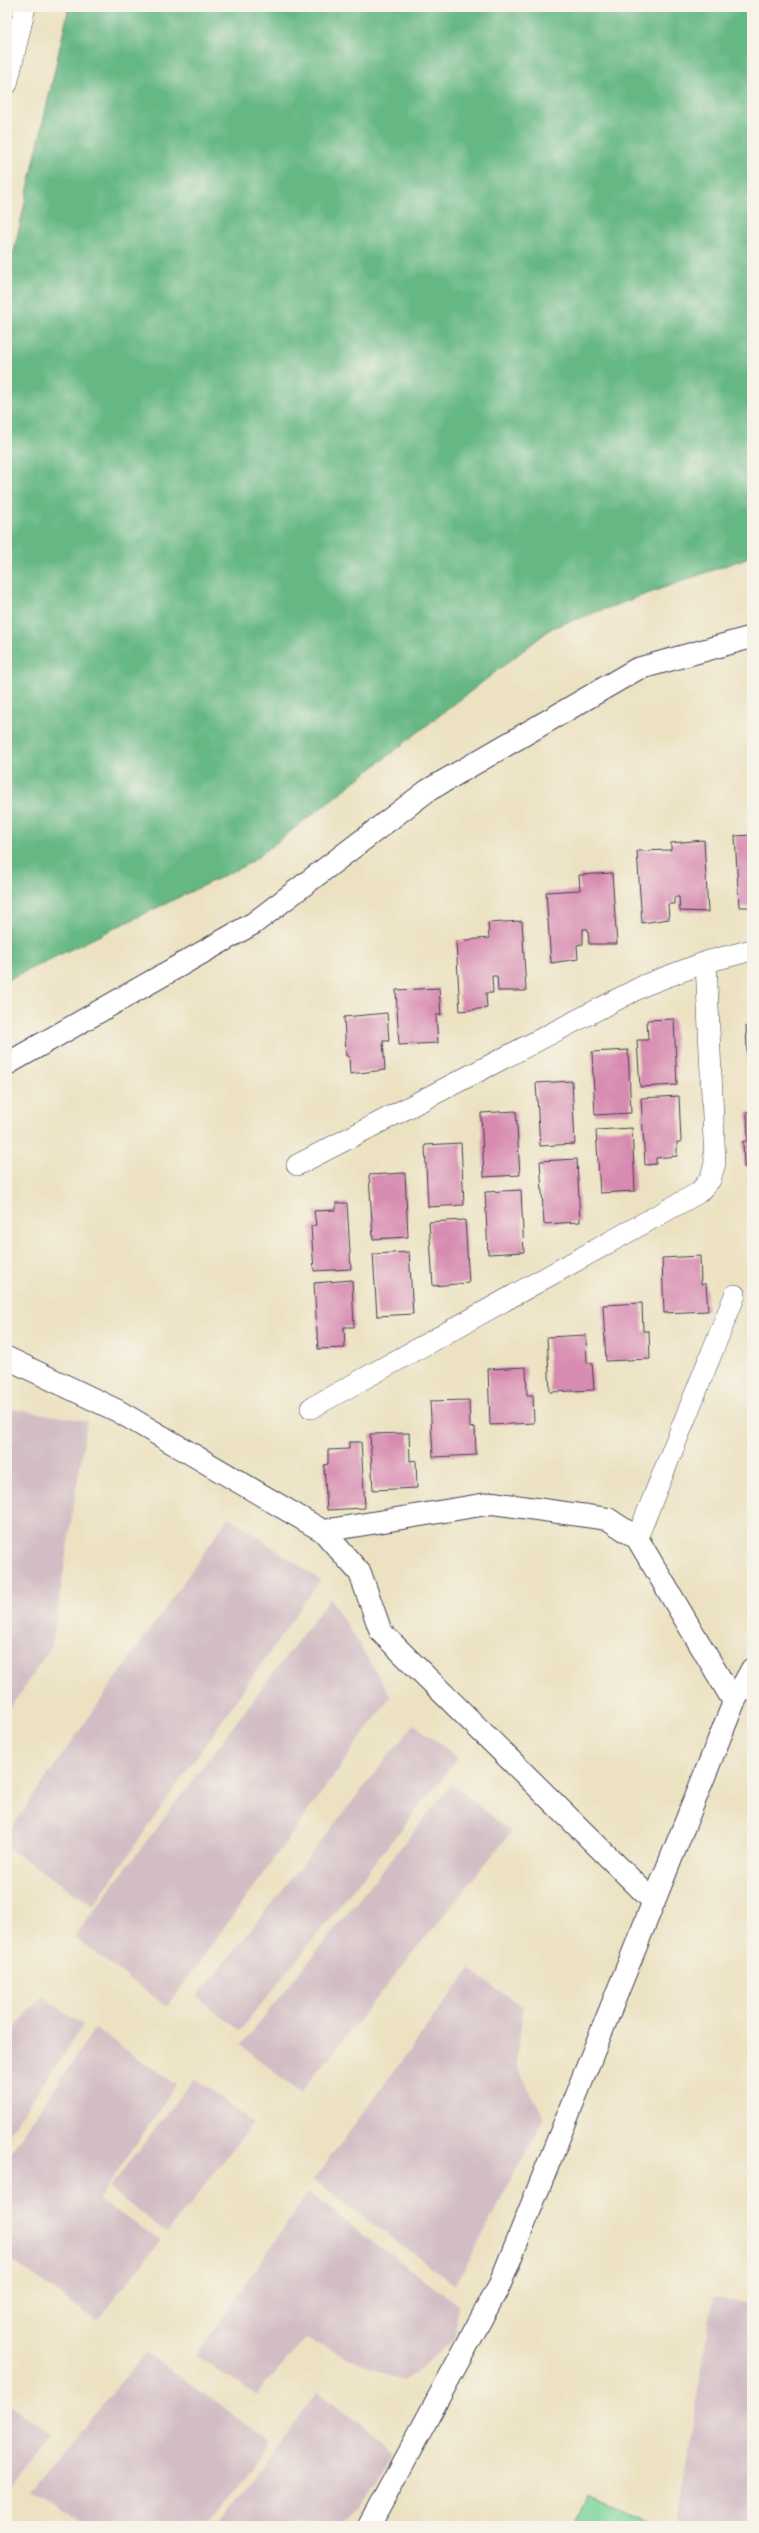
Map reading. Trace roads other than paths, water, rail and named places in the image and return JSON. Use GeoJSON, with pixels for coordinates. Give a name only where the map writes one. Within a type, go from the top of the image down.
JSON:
{"type":"FeatureCollection","features":[{"type":"Feature","properties":{"kind":"street"},"geometry":{"type":"LineString","coordinates":[[7,1064],[254,923],[427,791],[637,669],[752,637]]}},
{"type":"Feature","properties":{"kind":"street"},"geometry":{"type":"LineString","coordinates":[[7,1358],[118,1411],[323,1531],[360,1573],[381,1632],[654,1902]]}},
{"type":"Feature","properties":{"kind":"street"},"geometry":{"type":"LineString","coordinates":[[323,1531],[493,1503],[608,1519],[637,1538],[734,1702]]}},
{"type":"Feature","properties":{"kind":"street"},"geometry":{"type":"LineString","coordinates":[[369,2526],[500,2284],[734,1702],[752,1669]]}},
{"type":"Feature","properties":{"kind":"lane"},"geometry":{"type":"LineString","coordinates":[[7,84],[26,7]]}},
{"type":"Feature","properties":{"kind":"lane"},"geometry":{"type":"LineString","coordinates":[[297,1165],[609,1002],[645,985],[706,962],[752,950]]}},
{"type":"Feature","properties":{"kind":"lane"},"geometry":{"type":"LineString","coordinates":[[311,1408],[682,1203],[698,1193],[706,1184],[715,1163],[706,962]]}},
{"type":"Feature","properties":{"kind":"lane"},"geometry":{"type":"LineString","coordinates":[[637,1538],[735,1295]]}}]}
